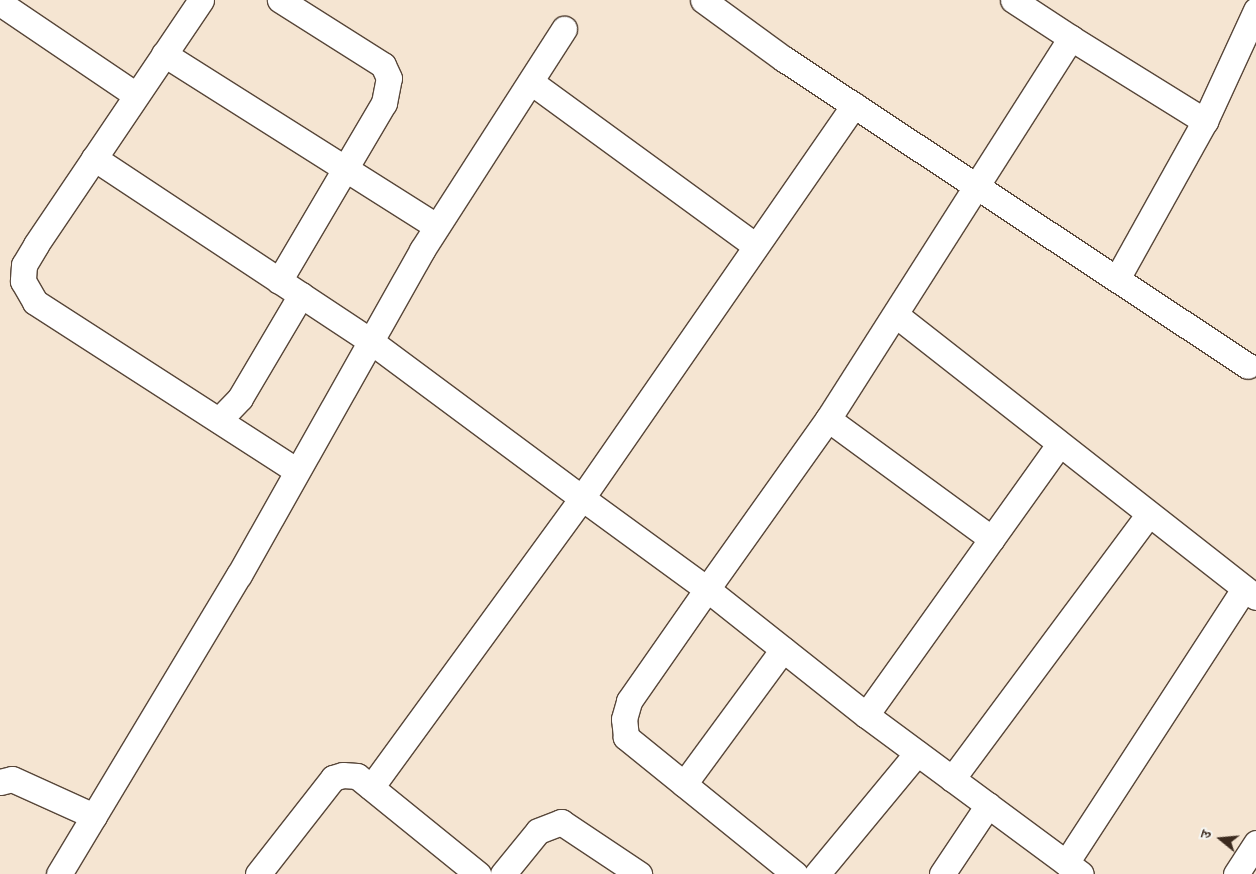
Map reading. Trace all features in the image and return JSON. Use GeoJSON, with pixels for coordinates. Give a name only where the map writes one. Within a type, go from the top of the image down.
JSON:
{"type":"FeatureCollection","features":[{"type":"Feature","properties":{"kind":"street"},"geometry":{"type":"LineString","coordinates":[[201,0],[24,265],[23,281],[35,302],[296,470]]}},
{"type":"Feature","properties":{"kind":"street"},"geometry":{"type":"LineString","coordinates":[[279,281],[384,103],[390,78],[383,65],[280,0]]}},
{"type":"Feature","properties":{"kind":"street"},"geometry":{"type":"LineString","coordinates":[[703,0],[854,105],[979,184],[1248,366]]}},
{"type":"Feature","properties":{"kind":"street"},"geometry":{"type":"LineString","coordinates":[[1012,0],[1205,121]]}},
{"type":"Feature","properties":{"kind":"street"},"geometry":{"type":"LineString","coordinates":[[0,3],[136,95]]}},
{"type":"Feature","properties":{"kind":"street"},"geometry":{"type":"LineString","coordinates":[[1118,277],[1205,121],[1256,10]]}},
{"type":"Feature","properties":{"kind":"street"},"geometry":{"type":"LineString","coordinates":[[59,874],[296,470],[436,226],[564,29]]}},
{"type":"Feature","properties":{"kind":"street"},"geometry":{"type":"LineString","coordinates":[[795,874],[626,737],[624,719],[629,701],[828,419],[1071,38]]}},
{"type":"Feature","properties":{"kind":"street"},"geometry":{"type":"LineString","coordinates":[[164,54],[436,226]]}},
{"type":"Feature","properties":{"kind":"street"},"geometry":{"type":"LineString","coordinates":[[531,82],[756,246]]}},
{"type":"Feature","properties":{"kind":"street"},"geometry":{"type":"LineString","coordinates":[[371,787],[582,498],[854,105]]}},
{"type":"Feature","properties":{"kind":"street"},"geometry":{"type":"LineString","coordinates":[[94,158],[369,340],[707,589],[866,716],[1074,869],[1250,593],[1148,515],[896,315]]}},
{"type":"Feature","properties":{"kind":"street"},"geometry":{"type":"LineString","coordinates":[[219,420],[240,398],[301,295]]}},
{"type":"Feature","properties":{"kind":"street"},"geometry":{"type":"LineString","coordinates":[[828,419],[992,539]]}},
{"type":"Feature","properties":{"kind":"street"},"geometry":{"type":"LineString","coordinates":[[866,716],[1059,444]]}},
{"type":"Feature","properties":{"kind":"street"},"geometry":{"type":"LineString","coordinates":[[952,779],[1148,515]]}},
{"type":"Feature","properties":{"kind":"street"},"geometry":{"type":"LineString","coordinates":[[684,784],[783,649]]}},
{"type":"Feature","properties":{"kind":"street"},"geometry":{"type":"LineString","coordinates":[[816,874],[917,753]]}},
{"type":"Feature","properties":{"kind":"street"},"geometry":{"type":"LineString","coordinates":[[258,874],[333,778],[357,776],[478,874]]}},
{"type":"Feature","properties":{"kind":"street"},"geometry":{"type":"LineString","coordinates":[[0,782],[12,779],[94,816]]}},
{"type":"Feature","properties":{"kind":"street"},"geometry":{"type":"LineString","coordinates":[[942,874],[988,805]]}},
{"type":"Feature","properties":{"kind":"street"},"geometry":{"type":"LineString","coordinates":[[502,874],[538,831],[561,822],[639,874]]}},
{"type":"Feature","properties":{"kind":"street"},"geometry":{"type":"LineString","coordinates":[[1236,874],[1256,843]]}}]}
